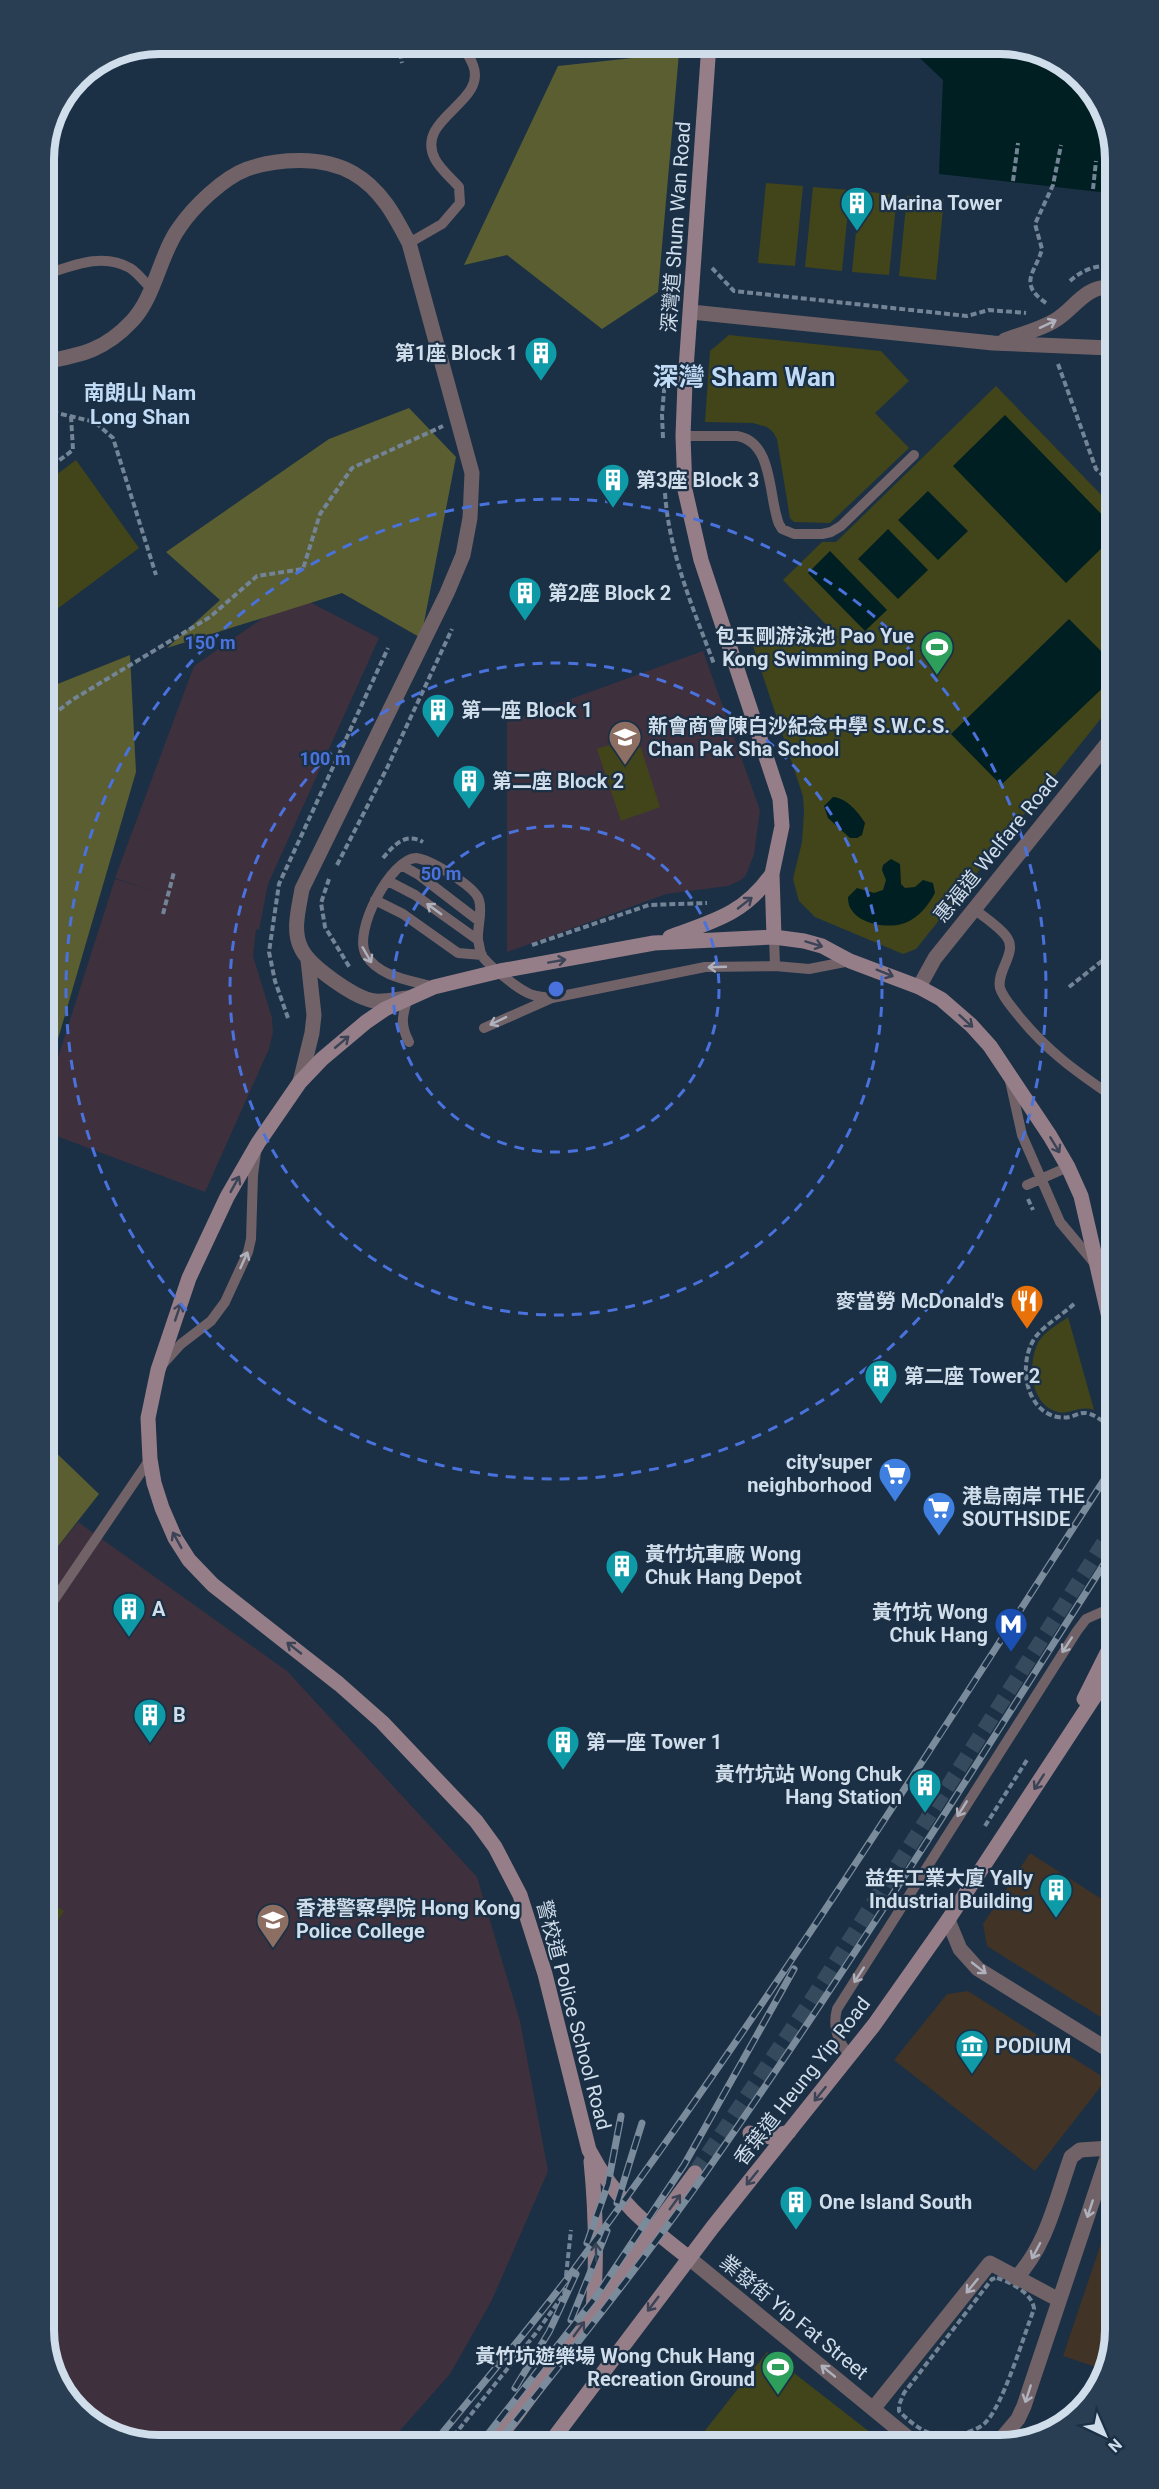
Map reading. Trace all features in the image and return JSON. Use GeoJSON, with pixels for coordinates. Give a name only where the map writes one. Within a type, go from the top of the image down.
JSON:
{"type":"FeatureCollection","features":[{"type":"Feature","properties":{"kind":"street","name":"深灣道 Shum Wan Road"},"geometry":{"type":"LineString","coordinates":[[708,54],[683,436],[685,490],[693,533],[780,799],[782,826],[772,874],[774,937]]}},
{"type":"Feature","properties":{"kind":"street"},"geometry":{"type":"LineString","coordinates":[[54,360],[78,356],[110,342],[134,319],[178,229],[205,197],[246,170],[291,160],[328,163],[353,173],[374,189],[393,212],[409,243],[472,473],[470,518],[463,555],[429,632],[302,889],[296,924],[300,947],[308,960],[363,998],[376,1001],[408,998]]}},
{"type":"Feature","properties":{"kind":"street"},"geometry":{"type":"LineString","coordinates":[[993,343],[1054,322],[1088,292],[1095,288],[1105,287]]}},
{"type":"Feature","properties":{"kind":"street"},"geometry":{"type":"LineString","coordinates":[[691,312],[993,343],[1105,348]]}},
{"type":"Feature","properties":{"kind":"street","name":"惠福道 Welfare Road"},"geometry":{"type":"LineString","coordinates":[[919,987],[935,958],[1105,746]]}},
{"type":"Feature","properties":{"kind":"street"},"geometry":{"type":"LineString","coordinates":[[654,943],[721,918],[743,906],[760,891],[772,874]]}},
{"type":"Feature","properties":{"kind":"street"},"geometry":{"type":"LineString","coordinates":[[654,943],[774,937],[822,946],[850,961],[919,987],[941,999],[971,1025],[990,1046],[1068,1167],[1086,1207],[1105,1302]]}},
{"type":"Feature","properties":{"kind":"street","name":"警校道 Police School Road"},"geometry":{"type":"LineString","coordinates":[[654,943],[500,971],[434,987],[408,998],[366,1022],[322,1059],[300,1082],[258,1143],[227,1197],[189,1278],[158,1370],[148,1418],[154,1483],[175,1538],[189,1560],[213,1585],[339,1684],[390,1730],[476,1821],[495,1847],[520,1895],[545,1974],[589,2150],[602,2175],[617,2195],[654,2230],[689,2258]]}},
{"type":"Feature","properties":{"kind":"street"},"geometry":{"type":"LineString","coordinates":[[300,1082],[312,1034],[314,1015],[308,960]]}},
{"type":"Feature","properties":{"kind":"street","name":"香葉道 Heung Yip Road"},"geometry":{"type":"LineString","coordinates":[[1071,1733],[1105,1659]]}},
{"type":"Feature","properties":{"kind":"street","name":"香葉道 Heung Yip Road"},"geometry":{"type":"LineString","coordinates":[[556,2435],[689,2258],[850,2056],[948,1920],[1105,1681]]}},
{"type":"Feature","properties":{"kind":"street"},"geometry":{"type":"LineString","coordinates":[[948,1920],[960,1949],[978,1969],[1105,2048]]}},
{"type":"Feature","properties":{"kind":"street"},"geometry":{"type":"LineString","coordinates":[[750,2133],[770,2137],[789,2132]]}},
{"type":"Feature","properties":{"kind":"street"},"geometry":{"type":"LineString","coordinates":[[1016,2278],[1039,2248],[1071,2157],[1080,2150],[1105,2143]]}},
{"type":"Feature","properties":{"kind":"street"},"geometry":{"type":"LineString","coordinates":[[589,2150],[596,2206],[593,2310]]}},
{"type":"Feature","properties":{"kind":"street"},"geometry":{"type":"LineString","coordinates":[[1005,2434],[1018,2420],[1024,2406],[1105,2165]]}},
{"type":"Feature","properties":{"kind":"street"},"geometry":{"type":"LineString","coordinates":[[500,2435],[695,2173]]}},
{"type":"Feature","properties":{"kind":"street","name":"業發街 Yip Fat Street"},"geometry":{"type":"LineString","coordinates":[[689,2258],[905,2435]]}},
{"type":"Feature","properties":{"kind":"street","name":"業發街 Yip Fat Street"},"geometry":{"type":"LineString","coordinates":[[873,2409],[990,2263],[1059,2300]]}},
{"type":"Feature","properties":{"kind":"lane"},"geometry":{"type":"LineString","coordinates":[[409,243],[442,224],[460,203],[459,187],[435,159],[431,144],[435,127],[474,85],[476,72],[468,54]]}},
{"type":"Feature","properties":{"kind":"lane"},"geometry":{"type":"LineString","coordinates":[[54,272],[80,263],[105,260],[130,268],[151,288]]}},
{"type":"Feature","properties":{"kind":"lane"},"geometry":{"type":"LineString","coordinates":[[683,436],[737,436],[756,444],[763,458],[779,524],[794,534],[822,534],[841,526],[914,455]]}},
{"type":"Feature","properties":{"kind":"lane"},"geometry":{"type":"LineString","coordinates":[[434,987],[385,973],[373,964],[361,944],[362,934],[375,900],[400,865],[409,859],[417,858],[428,862],[450,874],[478,896],[480,901],[478,940],[482,956]]}},
{"type":"Feature","properties":{"kind":"lane"},"geometry":{"type":"LineString","coordinates":[[400,865],[419,875],[479,921]]}},
{"type":"Feature","properties":{"kind":"lane"},"geometry":{"type":"LineString","coordinates":[[388,881],[415,895],[478,940]]}},
{"type":"Feature","properties":{"kind":"lane"},"geometry":{"type":"LineString","coordinates":[[375,900],[403,914],[458,953],[482,956],[526,992],[552,998]]}},
{"type":"Feature","properties":{"kind":"lane"},"geometry":{"type":"LineString","coordinates":[[974,909],[1007,936],[1010,944],[1010,952],[999,978],[1000,989],[1006,999],[1033,1034],[1054,1055],[1105,1091]]}},
{"type":"Feature","properties":{"kind":"lane"},"geometry":{"type":"LineString","coordinates":[[774,937],[775,966]]}},
{"type":"Feature","properties":{"kind":"lane"},"geometry":{"type":"LineString","coordinates":[[484,1028],[552,998],[705,967],[775,966],[809,969],[850,961]]}},
{"type":"Feature","properties":{"kind":"lane"},"geometry":{"type":"LineString","coordinates":[[408,998],[402,1016],[403,1030],[409,1042]]}},
{"type":"Feature","properties":{"kind":"lane"},"geometry":{"type":"LineString","coordinates":[[1010,1078],[1022,1135],[1060,1222],[1096,1265]]}},
{"type":"Feature","properties":{"kind":"lane"},"geometry":{"type":"LineString","coordinates":[[158,1370],[181,1344],[211,1321],[225,1302],[248,1252],[251,1239],[253,1175],[258,1143]]}},
{"type":"Feature","properties":{"kind":"lane"},"geometry":{"type":"LineString","coordinates":[[1027,1185],[1068,1167]]}},
{"type":"Feature","properties":{"kind":"lane"},"geometry":{"type":"LineString","coordinates":[[54,1600],[150,1458]]}},
{"type":"Feature","properties":{"kind":"lane"},"geometry":{"type":"LineString","coordinates":[[850,2056],[842,2046],[835,2030],[837,2009],[1077,1630],[1086,1619],[1105,1611]]}},
{"type":"Feature","properties":{"kind":"path"},"geometry":{"type":"LineString","coordinates":[[400,54],[402,63]]}},
{"type":"Feature","properties":{"kind":"path"},"geometry":{"type":"LineString","coordinates":[[1013,181],[1018,143]]}},
{"type":"Feature","properties":{"kind":"path"},"geometry":{"type":"LineString","coordinates":[[1046,303],[1035,294],[1030,280],[1033,266],[1042,249],[1035,224],[1053,185],[1061,145]]}},
{"type":"Feature","properties":{"kind":"path"},"geometry":{"type":"LineString","coordinates":[[1093,189],[1096,161]]}},
{"type":"Feature","properties":{"kind":"path"},"geometry":{"type":"LineString","coordinates":[[1069,282],[1083,271],[1105,267]]}},
{"type":"Feature","properties":{"kind":"path"},"geometry":{"type":"LineString","coordinates":[[735,291],[967,316],[989,310],[1031,313]]}},
{"type":"Feature","properties":{"kind":"path"},"geometry":{"type":"LineString","coordinates":[[1041,307],[1053,296]]}},
{"type":"Feature","properties":{"kind":"path"},"geometry":{"type":"LineString","coordinates":[[1055,358],[1096,469],[1105,477]]}},
{"type":"Feature","properties":{"kind":"path"},"geometry":{"type":"LineString","coordinates":[[54,413],[57,412],[95,422],[113,438],[156,575]]}},
{"type":"Feature","properties":{"kind":"path"},"geometry":{"type":"LineString","coordinates":[[54,464],[73,450],[71,416]]}},
{"type":"Feature","properties":{"kind":"path"},"geometry":{"type":"LineString","coordinates":[[54,714],[72,699],[210,617],[257,576],[303,569],[320,514],[352,468],[458,420]]}},
{"type":"Feature","properties":{"kind":"path"},"geometry":{"type":"LineString","coordinates":[[164,914],[174,872]]}},
{"type":"Feature","properties":{"kind":"path"},"geometry":{"type":"LineString","coordinates":[[1070,987],[1105,959]]}},
{"type":"Feature","properties":{"kind":"path"},"geometry":{"type":"LineString","coordinates":[[1074,1305],[1037,1335],[1028,1352],[1026,1369],[1030,1395],[1044,1412],[1060,1418],[1082,1412],[1094,1415],[1105,1423]]}},
{"type":"Feature","properties":{"kind":"path"},"geometry":{"type":"LineString","coordinates":[[985,1826],[1027,1760]]}},
{"type":"Feature","properties":{"kind":"path"},"geometry":{"type":"LineString","coordinates":[[454,2435],[536,2333],[564,2294],[571,2230]]}},
{"type":"Feature","properties":{"kind":"path"},"geometry":{"type":"LineString","coordinates":[[940,2435],[923,2430],[911,2422],[899,2411],[899,2404],[904,2393],[992,2279],[1003,2280],[1026,2294],[1034,2303],[1034,2309],[997,2406],[985,2424],[967,2433],[951,2435]]}},
{"type":"Feature","properties":{"kind":"shaded area"},"geometry":{"type":"Polygon","coordinates":[[[916,54],[1007,54],[1040,62],[1064,76],[1083,95],[1099,125],[1104,145],[1105,193],[939,174],[943,80],[916,54]]]}},
{"type":"Feature","properties":{"kind":"shaded area"},"geometry":{"type":"Polygon","coordinates":[[[1005,415],[1105,518],[1105,545],[1066,583],[953,466],[1005,415]]]}},
{"type":"Feature","properties":{"kind":"shaded area"},"geometry":{"type":"Polygon","coordinates":[[[928,491],[968,531],[938,560],[898,520],[928,491]]]}},
{"type":"Feature","properties":{"kind":"shaded area"},"geometry":{"type":"Polygon","coordinates":[[[888,529],[928,570],[898,599],[858,559],[888,529]]]}},
{"type":"Feature","properties":{"kind":"shaded area"},"geometry":{"type":"Polygon","coordinates":[[[830,551],[887,610],[865,631],[808,573],[830,551]]]}},
{"type":"Feature","properties":{"kind":"shaded area"},"geometry":{"type":"Polygon","coordinates":[[[296,595],[379,638],[268,884],[259,930],[256,929],[253,956],[272,1018],[273,1032],[269,1049],[205,1192],[54,1135],[54,1070],[115,879],[149,890],[115,878],[194,666],[296,595]]]}},
{"type":"Feature","properties":{"kind":"shaded area"},"geometry":{"type":"Polygon","coordinates":[[[1069,619],[1105,655],[1105,686],[1001,785],[951,734],[1069,619]]]}},
{"type":"Feature","properties":{"kind":"shaded area","name":"新會商會陳白沙紀念中學 S.W.C.S. Chan Pak Sha School"},"geometry":{"type":"Polygon","coordinates":[[[703,651],[760,810],[754,854],[746,875],[728,886],[666,894],[507,952],[507,722],[703,651]]]}},
{"type":"Feature","properties":{"kind":"shaded area"},"geometry":{"type":"Polygon","coordinates":[[[833,797],[848,803],[859,815],[865,823],[862,835],[850,838],[828,818],[824,806],[833,797]]]}},
{"type":"Feature","properties":{"kind":"shaded area"},"geometry":{"type":"Polygon","coordinates":[[[891,859],[900,864],[901,884],[905,888],[915,887],[923,880],[933,883],[935,893],[919,914],[905,923],[879,925],[854,913],[849,906],[848,897],[857,888],[874,893],[883,890],[886,880],[882,870],[883,865],[891,859]]]}},
{"type":"Feature","properties":{"kind":"shaded area","name":"香港警察學院 Hong Kong Police College"},"geometry":{"type":"Polygon","coordinates":[[[78,1522],[287,1671],[477,1877],[520,2021],[548,2171],[492,2300],[450,2374],[396,2435],[152,2435],[139,2433],[113,2424],[95,2413],[76,2394],[60,2364],[54,2330],[54,1552],[78,1522]]]}},
{"type":"Feature","properties":{"kind":"shaded area","name":"益年工業大廈 Yally Industrial Building"},"geometry":{"type":"Polygon","coordinates":[[[1030,1853],[1105,1901],[1105,2020],[987,1946],[983,1924],[1030,1853]]]}},
{"type":"Feature","properties":{"kind":"shaded area"},"geometry":{"type":"Polygon","coordinates":[[[968,1991],[1100,2075],[1102,2085],[1035,2171],[894,2060],[947,1994],[968,1991]]]}},
{"type":"Feature","properties":{"kind":"shaded area"},"geometry":{"type":"Polygon","coordinates":[[[1105,2232],[1105,2330],[1099,2364],[1098,2368],[1063,2356],[1105,2232]]]}},
{"type":"Feature","properties":{"kind":"green space"},"geometry":{"type":"Polygon","coordinates":[[[679,54],[658,292],[602,329],[507,255],[464,265],[558,66],[679,54]]]}},
{"type":"Feature","properties":{"kind":"green space"},"geometry":{"type":"Polygon","coordinates":[[[766,183],[803,186],[795,266],[758,263],[766,183]]]}},
{"type":"Feature","properties":{"kind":"green space"},"geometry":{"type":"Polygon","coordinates":[[[813,187],[850,190],[842,271],[805,267],[813,187]]]}},
{"type":"Feature","properties":{"kind":"green space"},"geometry":{"type":"Polygon","coordinates":[[[860,191],[897,195],[889,275],[852,272],[860,191]]]}},
{"type":"Feature","properties":{"kind":"green space"},"geometry":{"type":"Polygon","coordinates":[[[907,196],[944,199],[936,280],[899,276],[907,196]]]}},
{"type":"Feature","properties":{"kind":"green space"},"geometry":{"type":"Polygon","coordinates":[[[729,335],[881,351],[909,381],[875,413],[909,448],[830,523],[794,522],[790,518],[777,439],[767,427],[753,423],[705,422],[710,351],[729,335]]]}},
{"type":"Feature","properties":{"kind":"green space","name":"包玉剛游泳池 Pao Yue Kong Swimming Pool"},"geometry":{"type":"Polygon","coordinates":[[[996,386],[1105,499],[1105,713],[916,949],[903,954],[815,917],[799,901],[793,879],[802,842],[803,796],[753,646],[776,646],[800,623],[817,640],[811,647],[827,647],[838,637],[783,580],[822,542],[836,542],[996,386]]]}},
{"type":"Feature","properties":{"kind":"green space"},"geometry":{"type":"Polygon","coordinates":[[[409,408],[456,457],[421,638],[342,593],[167,648],[220,600],[166,552],[329,439],[409,408]]]}},
{"type":"Feature","properties":{"kind":"green space"},"geometry":{"type":"Polygon","coordinates":[[[76,460],[139,548],[54,611],[54,476],[76,460]]]}},
{"type":"Feature","properties":{"kind":"green space"},"geometry":{"type":"Polygon","coordinates":[[[130,655],[136,772],[54,1053],[54,685],[130,655]]]}},
{"type":"Feature","properties":{"kind":"green space"},"geometry":{"type":"Polygon","coordinates":[[[637,736],[660,807],[621,821],[597,749],[637,736]]]}},
{"type":"Feature","properties":{"kind":"green space"},"geometry":{"type":"Polygon","coordinates":[[[1068,1317],[1094,1410],[1084,1409],[1062,1413],[1048,1408],[1041,1401],[1033,1382],[1033,1360],[1039,1341],[1048,1331],[1068,1317]]]}},
{"type":"Feature","properties":{"kind":"green space"},"geometry":{"type":"Polygon","coordinates":[[[54,1451],[99,1494],[54,1551],[54,1451]]]}},
{"type":"Feature","properties":{"kind":"green space"},"geometry":{"type":"Polygon","coordinates":[[[54,1905],[64,1911],[54,1927],[54,1905]]]}},
{"type":"Feature","properties":{"kind":"green space","name":"黃竹坑遊樂場 Wong Chuk Hang Recreation Ground"},"geometry":{"type":"Polygon","coordinates":[[[767,2352],[874,2435],[702,2435],[767,2352]]]}},
{"type":"Feature","properties":{"kind":"tunnel"},"geometry":{"type":"LineString","coordinates":[[695,2173],[810,2002],[1105,1541]]}},
{"type":"Feature","properties":{"kind":"railway"},"geometry":{"type":"LineString","coordinates":[[441,2435],[569,2276],[711,2078],[848,1876],[1105,1478]]}},
{"type":"Feature","properties":{"kind":"railway"},"geometry":{"type":"LineString","coordinates":[[504,2435],[603,2310],[704,2175],[912,1865],[1105,1563]]}},
{"type":"Feature","properties":{"kind":"railway"},"geometry":{"type":"LineString","coordinates":[[487,2435],[595,2298],[684,2165],[794,1969]]}},
{"type":"Feature","properties":{"kind":"railway"},"geometry":{"type":"LineString","coordinates":[[587,2243],[608,2184],[621,2116]]}},
{"type":"Feature","properties":{"kind":"railway"},"geometry":{"type":"LineString","coordinates":[[617,2203],[642,2123]]}},
{"type":"Feature","properties":{"kind":"railway"},"geometry":{"type":"LineString","coordinates":[[571,2320],[607,2231]]}},
{"type":"Feature","properties":{"kind":"railway"},"geometry":{"type":"LineString","coordinates":[[515,2388],[549,2332],[576,2274]]}},
{"type":"Feature","properties":{"kind":"place","name":"Marina Tower"},"geometry":{"type":"Point","coordinates":[857,232]}},
{"type":"Feature","properties":{"kind":"place","name":"第1座 Block 1"},"geometry":{"type":"Point","coordinates":[541,382]}},
{"type":"Feature","properties":{"kind":"place","name":"第3座 Block 3"},"geometry":{"type":"Point","coordinates":[613,509]}},
{"type":"Feature","properties":{"kind":"place","name":"第2座 Block 2"},"geometry":{"type":"Point","coordinates":[525,622]}},
{"type":"Feature","properties":{"kind":"place","name":"包玉剛游泳池 Pao Yue Kong Swimming Pool"},"geometry":{"type":"Point","coordinates":[937,676]}},
{"type":"Feature","properties":{"kind":"place","name":"第一座 Block 1"},"geometry":{"type":"Point","coordinates":[438,739]}},
{"type":"Feature","properties":{"kind":"place","name":"新會商會陳白沙紀念中學 S.W.C.S. Chan Pak Sha School"},"geometry":{"type":"Point","coordinates":[625,766]}},
{"type":"Feature","properties":{"kind":"place","name":"第二座 Block 2"},"geometry":{"type":"Point","coordinates":[469,810]}},
{"type":"Feature","properties":{"kind":"place","name":"麥當勞 McDonald's"},"geometry":{"type":"Point","coordinates":[1027,1330]}},
{"type":"Feature","properties":{"kind":"place","name":"第二座 Tower 2"},"geometry":{"type":"Point","coordinates":[881,1405]}},
{"type":"Feature","properties":{"kind":"place","name":"city'super neighborhood"},"geometry":{"type":"Point","coordinates":[895,1503]}},
{"type":"Feature","properties":{"kind":"place","name":"港島南岸 THE SOUTHSIDE"},"geometry":{"type":"Point","coordinates":[939,1537]}},
{"type":"Feature","properties":{"kind":"place","name":"黃竹坑車廠 Wong Chuk Hang Depot"},"geometry":{"type":"Point","coordinates":[622,1595]}},
{"type":"Feature","properties":{"kind":"place","name":"A"},"geometry":{"type":"Point","coordinates":[129,1638]}},
{"type":"Feature","properties":{"kind":"place","name":"黃竹坑 Wong Chuk Hang"},"geometry":{"type":"Point","coordinates":[1011,1653]}},
{"type":"Feature","properties":{"kind":"place","name":"B"},"geometry":{"type":"Point","coordinates":[150,1744]}},
{"type":"Feature","properties":{"kind":"place","name":"第一座 Tower 1"},"geometry":{"type":"Point","coordinates":[563,1771]}},
{"type":"Feature","properties":{"kind":"place","name":"黃竹坑站 Wong Chuk Hang Station"},"geometry":{"type":"Point","coordinates":[925,1814]}},
{"type":"Feature","properties":{"kind":"place","name":"益年工業大廈 Yally Industrial Building"},"geometry":{"type":"Point","coordinates":[1056,1919]}},
{"type":"Feature","properties":{"kind":"place","name":"香港警察學院 Hong Kong Police College"},"geometry":{"type":"Point","coordinates":[273,1949]}},
{"type":"Feature","properties":{"kind":"place","name":"PODIUM"},"geometry":{"type":"Point","coordinates":[972,2075]}},
{"type":"Feature","properties":{"kind":"place","name":"One Island South"},"geometry":{"type":"Point","coordinates":[796,2231]}},
{"type":"Feature","properties":{"kind":"place","name":"黃竹坑遊樂場 Wong Chuk Hang Recreation Ground"},"geometry":{"type":"Point","coordinates":[778,2396]}},
{"type":"Feature","properties":{"kind":"district","name":"深灣 Sham Wan"},"geometry":{"type":"Point","coordinates":[744,377]}},
{"type":"Feature","properties":{"kind":"district","name":"南朗山 Nam Long Shan"},"geometry":{"type":"Point","coordinates":[140,405]}}]}
